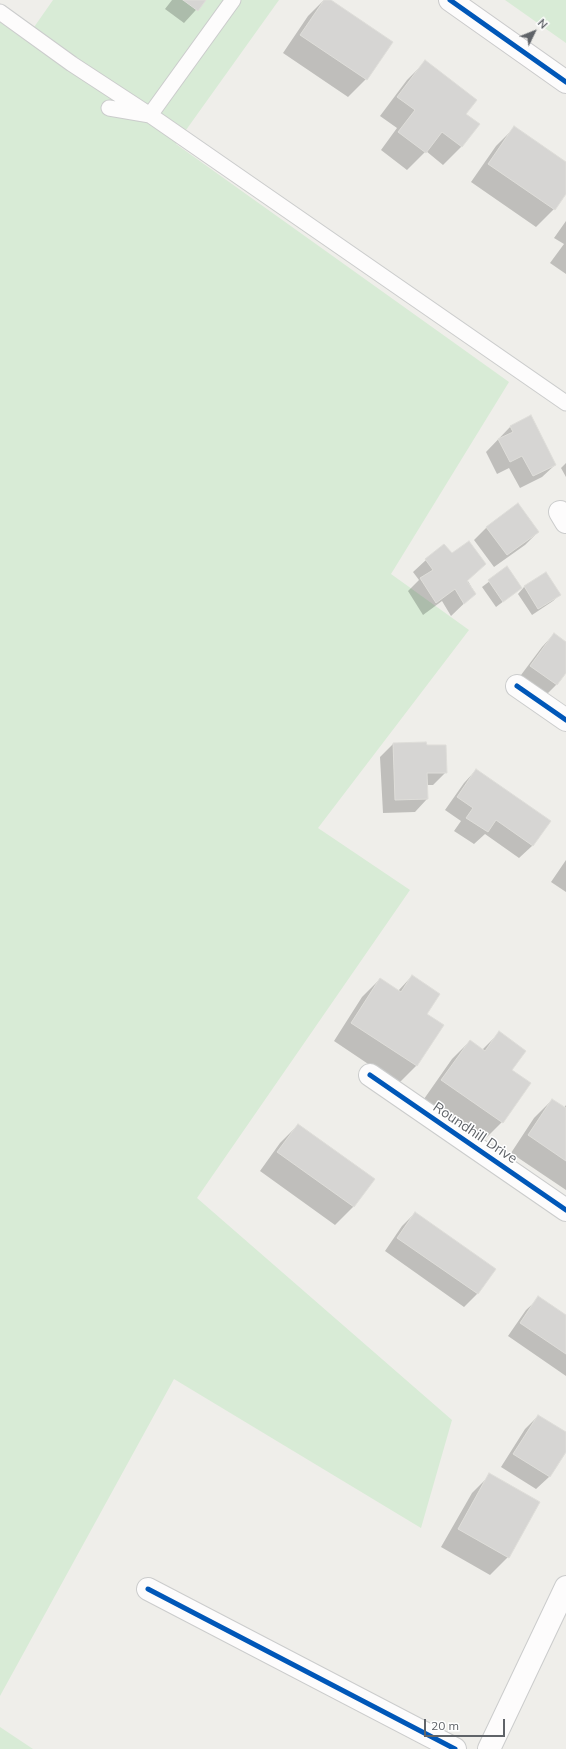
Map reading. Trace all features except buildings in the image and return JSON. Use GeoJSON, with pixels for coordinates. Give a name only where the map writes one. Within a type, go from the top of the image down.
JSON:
{"type":"FeatureCollection","features":[{"type":"Feature","properties":{"kind":"street"},"geometry":{"type":"LineString","coordinates":[[450,0],[566,82]]}},
{"type":"Feature","properties":{"kind":"street"},"geometry":{"type":"LineString","coordinates":[[518,686],[566,720]]}},
{"type":"Feature","properties":{"kind":"street","name":"Roundhill Drive"},"geometry":{"type":"LineString","coordinates":[[370,1075],[566,1210]]}},
{"type":"Feature","properties":{"kind":"street"},"geometry":{"type":"LineString","coordinates":[[489,1749],[566,1587]]}},
{"type":"Feature","properties":{"kind":"street"},"geometry":{"type":"LineString","coordinates":[[148,1589],[455,1749]]}},
{"type":"Feature","properties":{"kind":"lane"},"geometry":{"type":"LineString","coordinates":[[150,115],[232,0]]}},
{"type":"Feature","properties":{"kind":"lane"},"geometry":{"type":"LineString","coordinates":[[0,12],[72,64],[150,115],[566,404]]}},
{"type":"Feature","properties":{"kind":"lane"},"geometry":{"type":"LineString","coordinates":[[109,108],[150,115]]}},
{"type":"Feature","properties":{"kind":"green space"},"geometry":{"type":"Polygon","coordinates":[[[53,0],[279,0],[176,144],[509,382],[391,574],[469,630],[318,828],[410,890],[197,1198],[452,1420],[421,1528],[174,1379],[0,1696],[0,22],[25,40],[53,0]]]}},
{"type":"Feature","properties":{"kind":"green space"},"geometry":{"type":"Polygon","coordinates":[[[505,0],[566,0],[566,43],[505,0]]]}},
{"type":"Feature","properties":{"kind":"green space"},"geometry":{"type":"Polygon","coordinates":[[[0,1727],[33,1749],[0,1749],[0,1727]]]}},
{"type":"Feature","properties":{"kind":"cycle path"},"geometry":{"type":"LineString","coordinates":[[450,0],[566,82]]}},
{"type":"Feature","properties":{"kind":"cycle path"},"geometry":{"type":"LineString","coordinates":[[517,686],[566,720]]}},
{"type":"Feature","properties":{"kind":"cycle path"},"geometry":{"type":"LineString","coordinates":[[370,1075],[566,1210]]}},
{"type":"Feature","properties":{"kind":"cycle path"},"geometry":{"type":"LineString","coordinates":[[148,1589],[455,1749]]}}]}
